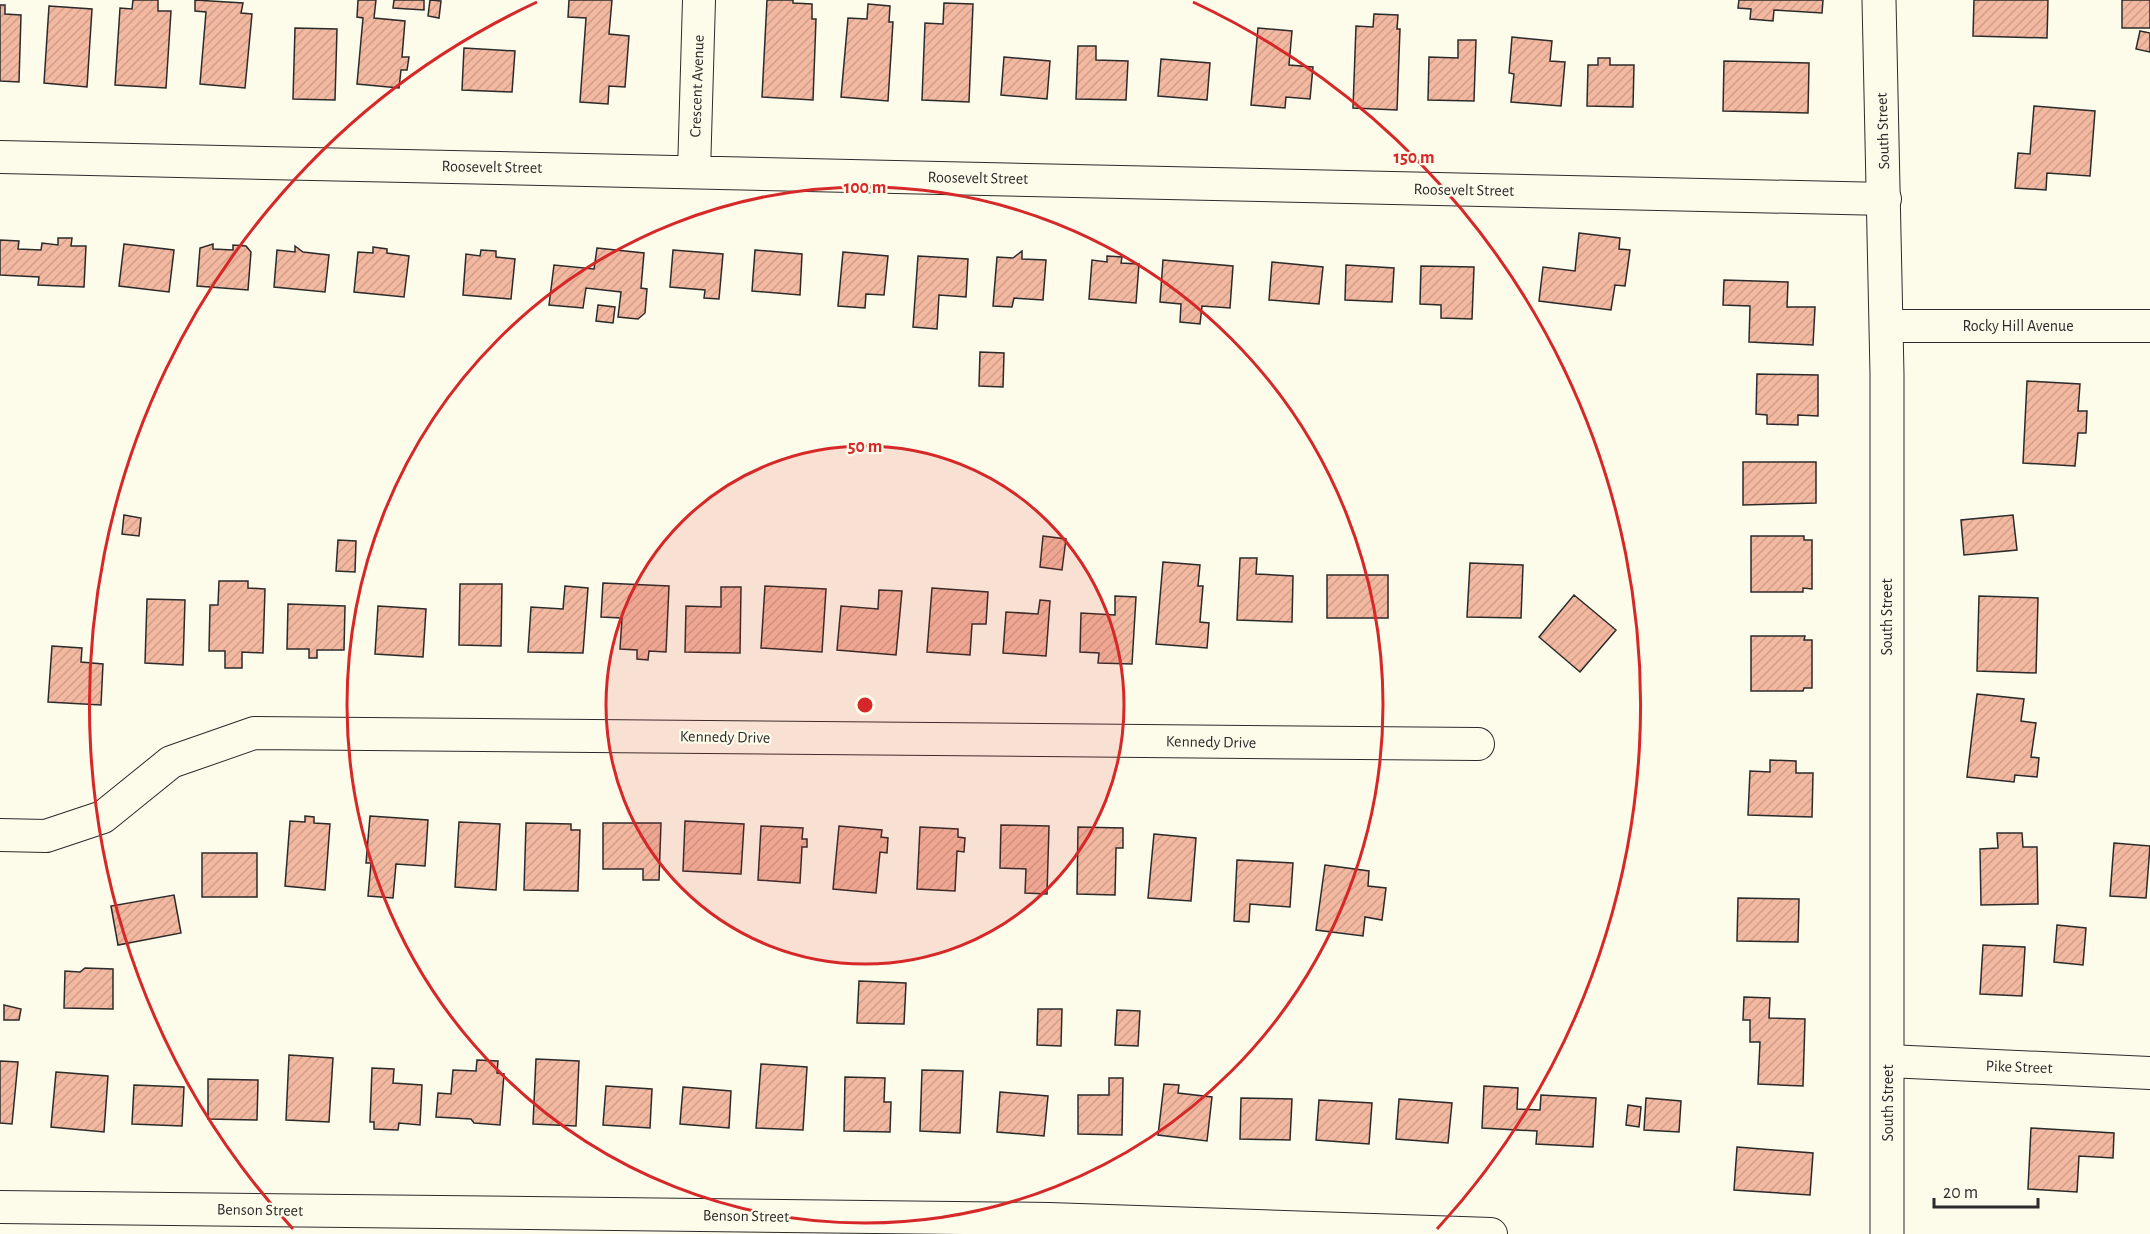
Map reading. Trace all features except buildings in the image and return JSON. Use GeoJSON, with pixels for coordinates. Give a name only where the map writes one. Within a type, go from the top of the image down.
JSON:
{"type":"FeatureCollection","features":[{"type":"Feature","properties":{"kind":"main road","name":"South Street"},"geometry":{"type":"LineString","coordinates":[[1879,0],[1886,326],[1887,1234]]}},
{"type":"Feature","properties":{"kind":"street","name":"Crescent Avenue"},"geometry":{"type":"LineString","coordinates":[[694,172],[699,0]]}},
{"type":"Feature","properties":{"kind":"street","name":"Roosevelt Street"},"geometry":{"type":"LineString","coordinates":[[0,157],[1885,199]]}},
{"type":"Feature","properties":{"kind":"street","name":"Rocky Hill Avenue"},"geometry":{"type":"LineString","coordinates":[[1886,326],[2150,326]]}},
{"type":"Feature","properties":{"kind":"street","name":"Kennedy Drive"},"geometry":{"type":"LineString","coordinates":[[0,835],[46,836],[103,817],[171,762],[254,733],[1478,744]]}},
{"type":"Feature","properties":{"kind":"street","name":"Pike Street"},"geometry":{"type":"LineString","coordinates":[[1888,1061],[2150,1073]]}},
{"type":"Feature","properties":{"kind":"street","name":"Benson Street"},"geometry":{"type":"LineString","coordinates":[[0,1207],[1049,1219],[1491,1234]]}}]}
